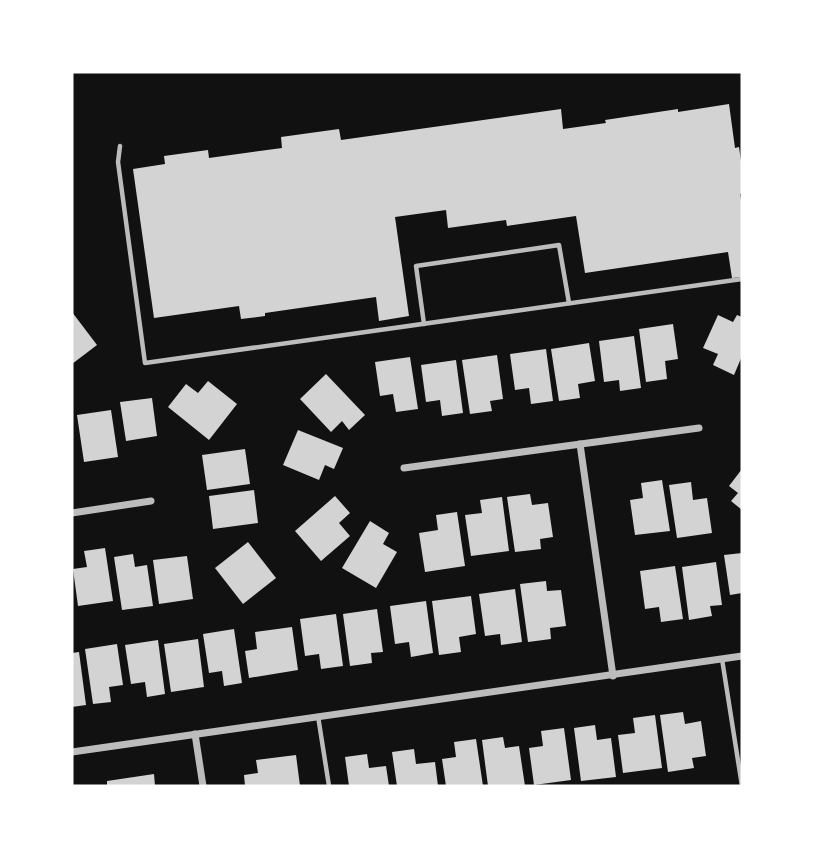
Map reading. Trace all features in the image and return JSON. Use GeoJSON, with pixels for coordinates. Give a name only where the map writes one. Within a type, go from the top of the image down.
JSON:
{"type":"FeatureCollection","features":[{"type":"Feature","properties":{"kind":"street"},"geometry":{"type":"LineString","coordinates":[[404,468],[699,428]]}},
{"type":"Feature","properties":{"kind":"street"},"geometry":{"type":"LineString","coordinates":[[580,444],[613,676]]}},
{"type":"Feature","properties":{"kind":"street"},"geometry":{"type":"LineString","coordinates":[[72,513],[151,501]]}},
{"type":"Feature","properties":{"kind":"street"},"geometry":{"type":"LineString","coordinates":[[72,752],[742,656]]}},
{"type":"Feature","properties":{"kind":"street"},"geometry":{"type":"LineString","coordinates":[[195,734],[203,786]]}},
{"type":"Feature","properties":{"kind":"lane"},"geometry":{"type":"LineString","coordinates":[[120,146],[117,162],[145,363],[742,279]]}},
{"type":"Feature","properties":{"kind":"lane"},"geometry":{"type":"LineString","coordinates":[[424,324],[416,266],[559,245],[569,303]]}},
{"type":"Feature","properties":{"kind":"lane"},"geometry":{"type":"LineString","coordinates":[[722,659],[742,786]]}},
{"type":"Feature","properties":{"kind":"lane"},"geometry":{"type":"LineString","coordinates":[[318,716],[329,786]]}},
{"type":"Feature","properties":{"kind":"building"},"geometry":{"type":"Polygon","coordinates":[[[729,104],[735,148],[739,147],[742,168],[742,277],[732,278],[728,252],[585,273],[576,216],[507,226],[506,220],[448,228],[446,210],[395,217],[409,316],[379,321],[376,297],[241,319],[239,306],[154,318],[133,169],[165,164],[164,156],[208,150],[209,158],[282,148],[281,137],[339,129],[341,140],[561,109],[563,129],[678,109],[678,112],[729,104]]]}},
{"type":"Feature","properties":{"kind":"building"},"geometry":{"type":"Polygon","coordinates":[[[72,312],[97,345],[72,364],[72,312]]]}},
{"type":"Feature","properties":{"kind":"building"},"geometry":{"type":"Polygon","coordinates":[[[718,315],[733,322],[737,315],[742,317],[742,356],[734,375],[713,365],[718,354],[703,348],[718,315]]]}},
{"type":"Feature","properties":{"kind":"building"},"geometry":{"type":"Polygon","coordinates":[[[673,324],[678,359],[665,361],[667,379],[646,382],[639,329],[673,324]]]}},
{"type":"Feature","properties":{"kind":"building"},"geometry":{"type":"Polygon","coordinates":[[[634,336],[641,388],[620,391],[619,380],[604,382],[599,341],[634,336]]]}},
{"type":"Feature","properties":{"kind":"building"},"geometry":{"type":"Polygon","coordinates":[[[589,343],[595,381],[578,384],[580,398],[559,401],[551,349],[589,343]]]}},
{"type":"Feature","properties":{"kind":"building"},"geometry":{"type":"Polygon","coordinates":[[[546,349],[553,401],[531,404],[529,388],[515,390],[510,354],[546,349]]]}},
{"type":"Feature","properties":{"kind":"building"},"geometry":{"type":"Polygon","coordinates":[[[497,355],[503,399],[490,401],[492,411],[470,414],[462,360],[497,355]]]}},
{"type":"Feature","properties":{"kind":"building"},"geometry":{"type":"Polygon","coordinates":[[[410,357],[418,409],[396,412],[393,394],[380,396],[375,362],[410,357]]]}},
{"type":"Feature","properties":{"kind":"building"},"geometry":{"type":"Polygon","coordinates":[[[456,360],[463,413],[442,416],[440,400],[426,402],[421,365],[456,360]]]}},
{"type":"Feature","properties":{"kind":"building"},"geometry":{"type":"Polygon","coordinates":[[[326,374],[365,415],[349,430],[342,421],[331,432],[300,399],[326,374]]]}},
{"type":"Feature","properties":{"kind":"building"},"geometry":{"type":"Polygon","coordinates":[[[208,381],[237,404],[209,440],[168,407],[186,384],[198,393],[208,381]]]}},
{"type":"Feature","properties":{"kind":"building"},"geometry":{"type":"Polygon","coordinates":[[[152,398],[157,436],[126,441],[120,402],[152,398]]]}},
{"type":"Feature","properties":{"kind":"building"},"geometry":{"type":"Polygon","coordinates":[[[111,410],[118,457],[84,462],[77,415],[111,410]]]}},
{"type":"Feature","properties":{"kind":"building"},"geometry":{"type":"Polygon","coordinates":[[[298,430],[343,448],[334,469],[325,465],[319,480],[283,465],[298,430]]]}},
{"type":"Feature","properties":{"kind":"building"},"geometry":{"type":"Polygon","coordinates":[[[245,449],[250,484],[207,490],[202,455],[245,449]]]}},
{"type":"Feature","properties":{"kind":"building"},"geometry":{"type":"Polygon","coordinates":[[[742,469],[742,510],[731,501],[738,493],[729,486],[742,469]]]}},
{"type":"Feature","properties":{"kind":"building"},"geometry":{"type":"Polygon","coordinates":[[[662,480],[670,531],[635,535],[630,500],[643,498],[641,483],[662,480]]]}},
{"type":"Feature","properties":{"kind":"building"},"geometry":{"type":"Polygon","coordinates":[[[691,482],[693,500],[707,498],[712,533],[677,538],[669,485],[691,482]]]}},
{"type":"Feature","properties":{"kind":"building"},"geometry":{"type":"Polygon","coordinates":[[[254,490],[258,523],[213,529],[209,496],[254,490]]]}},
{"type":"Feature","properties":{"kind":"building"},"geometry":{"type":"Polygon","coordinates":[[[530,494],[532,505],[548,503],[553,537],[540,539],[541,549],[515,552],[507,497],[530,494]]]}},
{"type":"Feature","properties":{"kind":"building"},"geometry":{"type":"Polygon","coordinates":[[[335,496],[350,513],[339,523],[350,536],[321,561],[295,531],[335,496]]]}},
{"type":"Feature","properties":{"kind":"building"},"geometry":{"type":"Polygon","coordinates":[[[502,497],[509,551],[471,556],[465,515],[482,513],[480,500],[502,497]]]}},
{"type":"Feature","properties":{"kind":"building"},"geometry":{"type":"Polygon","coordinates":[[[457,512],[465,566],[425,572],[419,533],[438,530],[436,515],[457,512]]]}},
{"type":"Feature","properties":{"kind":"building"},"geometry":{"type":"Polygon","coordinates":[[[370,521],[389,533],[383,544],[397,552],[376,588],[342,568],[370,521]]]}},
{"type":"Feature","properties":{"kind":"building"},"geometry":{"type":"Polygon","coordinates":[[[248,542],[276,578],[243,604],[215,568],[248,542]]]}},
{"type":"Feature","properties":{"kind":"building"},"geometry":{"type":"Polygon","coordinates":[[[105,548],[113,601],[78,606],[73,569],[87,567],[84,551],[105,548]]]}},
{"type":"Feature","properties":{"kind":"building"},"geometry":{"type":"Polygon","coordinates":[[[742,553],[742,593],[730,595],[724,555],[742,553]]]}},
{"type":"Feature","properties":{"kind":"building"},"geometry":{"type":"Polygon","coordinates":[[[133,554],[135,567],[147,565],[153,606],[122,610],[114,557],[133,554]]]}},
{"type":"Feature","properties":{"kind":"building"},"geometry":{"type":"Polygon","coordinates":[[[187,556],[193,599],[159,604],[153,560],[187,556]]]}},
{"type":"Feature","properties":{"kind":"building"},"geometry":{"type":"Polygon","coordinates":[[[716,562],[722,605],[710,606],[712,616],[689,620],[682,567],[716,562]]]}},
{"type":"Feature","properties":{"kind":"building"},"geometry":{"type":"Polygon","coordinates":[[[675,566],[683,619],[661,622],[659,607],[645,609],[640,571],[675,566]]]}},
{"type":"Feature","properties":{"kind":"building"},"geometry":{"type":"Polygon","coordinates":[[[546,581],[547,591],[561,590],[566,626],[550,628],[551,639],[528,642],[520,584],[546,581]]]}},
{"type":"Feature","properties":{"kind":"building"},"geometry":{"type":"Polygon","coordinates":[[[515,589],[522,642],[501,645],[500,634],[485,636],[479,594],[515,589]]]}},
{"type":"Feature","properties":{"kind":"building"},"geometry":{"type":"Polygon","coordinates":[[[471,596],[476,634],[459,637],[461,652],[439,655],[432,601],[471,596]]]}},
{"type":"Feature","properties":{"kind":"building"},"geometry":{"type":"Polygon","coordinates":[[[426,601],[433,653],[411,657],[409,642],[395,644],[390,606],[426,601]]]}},
{"type":"Feature","properties":{"kind":"building"},"geometry":{"type":"Polygon","coordinates":[[[377,609],[383,652],[371,653],[372,663],[350,666],[343,614],[377,609]]]}},
{"type":"Feature","properties":{"kind":"building"},"geometry":{"type":"Polygon","coordinates":[[[336,614],[343,666],[321,669],[319,654],[305,656],[300,619],[336,614]]]}},
{"type":"Feature","properties":{"kind":"building"},"geometry":{"type":"Polygon","coordinates":[[[292,627],[298,670],[249,678],[245,651],[257,649],[255,632],[292,627]]]}},
{"type":"Feature","properties":{"kind":"building"},"geometry":{"type":"Polygon","coordinates":[[[234,629],[242,683],[224,686],[222,671],[209,673],[203,634],[234,629]]]}},
{"type":"Feature","properties":{"kind":"building"},"geometry":{"type":"Polygon","coordinates":[[[198,639],[204,687],[171,692],[164,644],[198,639]]]}},
{"type":"Feature","properties":{"kind":"building"},"geometry":{"type":"Polygon","coordinates":[[[158,640],[165,694],[147,697],[145,682],[131,684],[125,645],[158,640]]]}},
{"type":"Feature","properties":{"kind":"building"},"geometry":{"type":"Polygon","coordinates":[[[117,644],[123,685],[109,687],[111,702],[93,704],[85,649],[117,644]]]}},
{"type":"Feature","properties":{"kind":"building"},"geometry":{"type":"Polygon","coordinates":[[[79,652],[86,705],[72,707],[72,653],[79,652]]]}},
{"type":"Feature","properties":{"kind":"building"},"geometry":{"type":"Polygon","coordinates":[[[683,712],[685,724],[701,721],[706,756],[692,758],[694,768],[668,772],[660,715],[683,712]]]}},
{"type":"Feature","properties":{"kind":"building"},"geometry":{"type":"Polygon","coordinates":[[[655,715],[662,768],[623,773],[618,735],[635,733],[633,718],[655,715]]]}},
{"type":"Feature","properties":{"kind":"building"},"geometry":{"type":"Polygon","coordinates":[[[595,725],[597,740],[611,738],[616,777],[581,781],[574,728],[595,725]]]}},
{"type":"Feature","properties":{"kind":"building"},"geometry":{"type":"Polygon","coordinates":[[[564,728],[571,780],[534,785],[529,748],[543,746],[541,731],[564,728]]]}},
{"type":"Feature","properties":{"kind":"building"},"geometry":{"type":"Polygon","coordinates":[[[503,737],[505,748],[519,746],[525,786],[488,786],[482,740],[503,737]]]}},
{"type":"Feature","properties":{"kind":"building"},"geometry":{"type":"Polygon","coordinates":[[[476,739],[483,786],[446,786],[442,759],[456,757],[454,742],[476,739]]]}},
{"type":"Feature","properties":{"kind":"building"},"geometry":{"type":"Polygon","coordinates":[[[414,749],[416,764],[435,762],[438,786],[397,786],[392,752],[414,749]]]}},
{"type":"Feature","properties":{"kind":"building"},"geometry":{"type":"Polygon","coordinates":[[[367,754],[369,768],[386,766],[389,786],[349,786],[345,757],[367,754]]]}},
{"type":"Feature","properties":{"kind":"building"},"geometry":{"type":"Polygon","coordinates":[[[296,755],[300,786],[245,786],[244,775],[258,773],[256,760],[296,755]]]}},
{"type":"Feature","properties":{"kind":"building"},"geometry":{"type":"Polygon","coordinates":[[[154,774],[155,786],[107,786],[107,781],[154,774]]]}}]}
